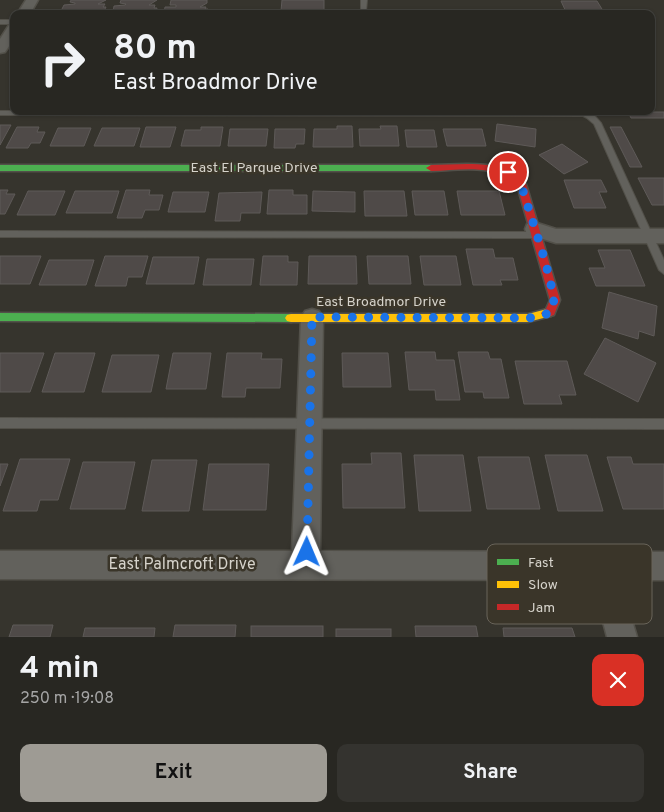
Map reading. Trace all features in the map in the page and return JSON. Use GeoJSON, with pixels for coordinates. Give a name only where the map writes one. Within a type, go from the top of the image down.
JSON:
{"type":"FeatureCollection","features":[{"type":"Feature","properties":{"kind":"street"},"geometry":{"type":"LineString","coordinates":[[0,49],[10,34]]}},
{"type":"Feature","properties":{"kind":"street","name":"East El Parque Drive"},"geometry":{"type":"LineString","coordinates":[[0,168],[485,168],[508,172]]}},
{"type":"Feature","properties":{"kind":"street","name":"East Broadmor Drive"},"geometry":{"type":"LineString","coordinates":[[0,317],[528,318],[544,315],[550,312],[555,300],[521,184],[518,179],[508,172]]}},
{"type":"Feature","properties":{"kind":"street"},"geometry":{"type":"LineString","coordinates":[[535,232],[556,236],[651,232],[664,222]]}},
{"type":"Feature","properties":{"kind":"street"},"geometry":{"type":"LineString","coordinates":[[306,565],[312,317]]}},
{"type":"Feature","properties":{"kind":"street","name":"East Palmcroft Drive"},"geometry":{"type":"LineString","coordinates":[[0,564],[487,566]]}},
{"type":"Feature","properties":{"kind":"street"},"geometry":{"type":"LineString","coordinates":[[618,624],[622,637]]}},
{"type":"Feature","properties":{"kind":"lane"},"geometry":{"type":"LineString","coordinates":[[364,0],[364,10]]}},
{"type":"Feature","properties":{"kind":"lane"},"geometry":{"type":"LineString","coordinates":[[587,115],[597,123],[651,232],[664,270]]}},
{"type":"Feature","properties":{"kind":"lane"},"geometry":{"type":"LineString","coordinates":[[0,234],[535,232]]}},
{"type":"Feature","properties":{"kind":"lane"},"geometry":{"type":"LineString","coordinates":[[0,423],[664,424]]}},
{"type":"Feature","properties":{"kind":"building"},"geometry":{"type":"Polygon","coordinates":[[[71,0],[106,0],[98,4],[105,4],[103,7],[106,7],[104,10],[62,10],[64,5],[75,4],[70,2],[71,0]]]}},
{"type":"Feature","properties":{"kind":"building"},"geometry":{"type":"Polygon","coordinates":[[[121,0],[157,0],[149,5],[155,5],[154,8],[157,8],[156,10],[113,10],[114,6],[126,4],[120,3],[121,0]]]}},
{"type":"Feature","properties":{"kind":"building"},"geometry":{"type":"Polygon","coordinates":[[[171,0],[207,0],[207,3],[200,7],[208,9],[164,10],[165,7],[176,7],[176,5],[170,5],[171,0]]]}},
{"type":"Feature","properties":{"kind":"building"},"geometry":{"type":"Polygon","coordinates":[[[282,0],[324,0],[324,10],[281,10],[282,0]]]}},
{"type":"Feature","properties":{"kind":"building"},"geometry":{"type":"Polygon","coordinates":[[[561,1],[597,1],[603,10],[565,10],[561,1]]]}},
{"type":"Feature","properties":{"kind":"building"},"geometry":{"type":"Polygon","coordinates":[[[655,112],[664,112],[664,118],[631,118],[630,115],[655,115],[655,112]]]}},
{"type":"Feature","properties":{"kind":"building"},"geometry":{"type":"Polygon","coordinates":[[[497,124],[536,129],[535,147],[495,141],[497,124]]]}},
{"type":"Feature","properties":{"kind":"building"},"geometry":{"type":"Polygon","coordinates":[[[0,125],[11,125],[0,145],[0,125]]]}},
{"type":"Feature","properties":{"kind":"building"},"geometry":{"type":"Polygon","coordinates":[[[337,126],[352,126],[353,147],[313,147],[314,129],[337,129],[337,126]]]}},
{"type":"Feature","properties":{"kind":"building"},"geometry":{"type":"Polygon","coordinates":[[[380,126],[397,126],[399,146],[360,146],[359,129],[381,129],[380,126]]]}},
{"type":"Feature","properties":{"kind":"building"},"geometry":{"type":"Polygon","coordinates":[[[17,127],[39,127],[37,132],[45,132],[40,143],[31,143],[28,148],[6,148],[17,127]]]}},
{"type":"Feature","properties":{"kind":"building"},"geometry":{"type":"Polygon","coordinates":[[[146,127],[176,127],[170,147],[140,147],[146,127]]]}},
{"type":"Feature","properties":{"kind":"building"},"geometry":{"type":"Polygon","coordinates":[[[201,127],[223,127],[220,146],[181,146],[185,130],[201,130],[201,127]]]}},
{"type":"Feature","properties":{"kind":"building"},"geometry":{"type":"Polygon","coordinates":[[[610,127],[621,127],[642,167],[630,167],[610,127]]]}},
{"type":"Feature","properties":{"kind":"building"},"geometry":{"type":"Polygon","coordinates":[[[58,128],[91,128],[84,146],[50,146],[58,128]]]}},
{"type":"Feature","properties":{"kind":"building"},"geometry":{"type":"Polygon","coordinates":[[[102,128],[140,128],[134,146],[94,146],[102,128]]]}},
{"type":"Feature","properties":{"kind":"building"},"geometry":{"type":"Polygon","coordinates":[[[230,129],[268,129],[266,146],[228,146],[230,129]]]}},
{"type":"Feature","properties":{"kind":"building"},"geometry":{"type":"Polygon","coordinates":[[[275,129],[305,129],[304,144],[296,144],[295,148],[274,148],[275,129]]]}},
{"type":"Feature","properties":{"kind":"building"},"geometry":{"type":"Polygon","coordinates":[[[443,129],[482,129],[486,146],[447,146],[443,129]]]}},
{"type":"Feature","properties":{"kind":"building"},"geometry":{"type":"Polygon","coordinates":[[[405,130],[434,130],[437,147],[407,147],[405,130]]]}},
{"type":"Feature","properties":{"kind":"building"},"geometry":{"type":"Polygon","coordinates":[[[562,144],[588,162],[564,174],[539,155],[562,144]]]}},
{"type":"Feature","properties":{"kind":"building"},"geometry":{"type":"Polygon","coordinates":[[[638,178],[664,178],[664,205],[652,205],[638,178]]]}},
{"type":"Feature","properties":{"kind":"building"},"geometry":{"type":"Polygon","coordinates":[[[564,180],[601,180],[607,192],[599,192],[606,208],[574,208],[564,180]]]}},
{"type":"Feature","properties":{"kind":"building"},"geometry":{"type":"Polygon","coordinates":[[[0,190],[8,190],[6,194],[15,194],[5,214],[0,214],[0,190]]]}},
{"type":"Feature","properties":{"kind":"building"},"geometry":{"type":"Polygon","coordinates":[[[126,190],[150,190],[149,195],[163,195],[159,210],[145,210],[142,218],[117,218],[126,190]]]}},
{"type":"Feature","properties":{"kind":"building"},"geometry":{"type":"Polygon","coordinates":[[[269,190],[293,190],[293,195],[307,195],[307,214],[267,214],[269,190]]]}},
{"type":"Feature","properties":{"kind":"building"},"geometry":{"type":"Polygon","coordinates":[[[28,191],[65,191],[55,215],[17,215],[28,191]]]}},
{"type":"Feature","properties":{"kind":"building"},"geometry":{"type":"Polygon","coordinates":[[[75,191],[119,191],[112,213],[66,213],[75,191]]]}},
{"type":"Feature","properties":{"kind":"building"},"geometry":{"type":"Polygon","coordinates":[[[313,191],[355,192],[355,212],[312,211],[313,191]]]}},
{"type":"Feature","properties":{"kind":"building"},"geometry":{"type":"Polygon","coordinates":[[[364,191],[404,191],[407,216],[365,216],[364,191]]]}},
{"type":"Feature","properties":{"kind":"building"},"geometry":{"type":"Polygon","coordinates":[[[412,191],[444,191],[448,215],[415,215],[412,191]]]}},
{"type":"Feature","properties":{"kind":"building"},"geometry":{"type":"Polygon","coordinates":[[[457,191],[499,191],[505,215],[461,215],[457,191]]]}},
{"type":"Feature","properties":{"kind":"building"},"geometry":{"type":"Polygon","coordinates":[[[173,192],[209,192],[205,212],[168,212],[173,192]]]}},
{"type":"Feature","properties":{"kind":"building"},"geometry":{"type":"Polygon","coordinates":[[[262,192],[260,213],[241,213],[240,221],[215,221],[219,193],[262,192]]]}},
{"type":"Feature","properties":{"kind":"building"},"geometry":{"type":"Polygon","coordinates":[[[466,249],[493,249],[495,258],[513,258],[518,280],[500,280],[502,285],[473,285],[466,249]]]}},
{"type":"Feature","properties":{"kind":"building"},"geometry":{"type":"Polygon","coordinates":[[[598,250],[630,250],[645,286],[596,286],[589,268],[605,268],[598,250]]]}},
{"type":"Feature","properties":{"kind":"building"},"geometry":{"type":"Polygon","coordinates":[[[0,256],[41,256],[30,284],[0,284],[0,256]]]}},
{"type":"Feature","properties":{"kind":"building"},"geometry":{"type":"Polygon","coordinates":[[[105,256],[148,256],[142,277],[128,277],[126,286],[95,286],[105,256]]]}},
{"type":"Feature","properties":{"kind":"building"},"geometry":{"type":"Polygon","coordinates":[[[263,256],[288,256],[288,262],[298,262],[297,285],[260,285],[263,256]]]}},
{"type":"Feature","properties":{"kind":"building"},"geometry":{"type":"Polygon","coordinates":[[[309,256],[356,256],[357,284],[308,284],[309,256]]]}},
{"type":"Feature","properties":{"kind":"building"},"geometry":{"type":"Polygon","coordinates":[[[367,256],[408,256],[411,284],[369,284],[367,256]]]}},
{"type":"Feature","properties":{"kind":"building"},"geometry":{"type":"Polygon","coordinates":[[[420,256],[456,256],[461,285],[424,285],[420,256]]]}},
{"type":"Feature","properties":{"kind":"building"},"geometry":{"type":"Polygon","coordinates":[[[153,257],[199,257],[194,284],[146,284],[153,257]]]}},
{"type":"Feature","properties":{"kind":"building"},"geometry":{"type":"Polygon","coordinates":[[[207,259],[254,259],[251,285],[203,285],[207,259]]]}},
{"type":"Feature","properties":{"kind":"building"},"geometry":{"type":"Polygon","coordinates":[[[49,260],[94,260],[86,285],[39,285],[49,260]]]}},
{"type":"Feature","properties":{"kind":"building"},"geometry":{"type":"Polygon","coordinates":[[[609,292],[657,306],[654,336],[639,331],[638,339],[602,328],[609,292]]]}},
{"type":"Feature","properties":{"kind":"building"},"geometry":{"type":"Polygon","coordinates":[[[605,338],[656,363],[638,402],[584,374],[605,338]]]}},
{"type":"Feature","properties":{"kind":"building"},"geometry":{"type":"Polygon","coordinates":[[[405,352],[435,352],[436,360],[454,360],[460,400],[436,400],[435,390],[409,390],[405,352]]]}},
{"type":"Feature","properties":{"kind":"building"},"geometry":{"type":"Polygon","coordinates":[[[458,352],[488,352],[490,359],[501,359],[509,398],[484,398],[483,392],[465,392],[458,352]]]}},
{"type":"Feature","properties":{"kind":"building"},"geometry":{"type":"Polygon","coordinates":[[[0,353],[44,353],[30,392],[0,392],[0,353]]]}},
{"type":"Feature","properties":{"kind":"building"},"geometry":{"type":"Polygon","coordinates":[[[55,353],[95,353],[84,392],[42,392],[55,353]]]}},
{"type":"Feature","properties":{"kind":"building"},"geometry":{"type":"Polygon","coordinates":[[[173,353],[211,353],[206,389],[166,389],[173,353]]]}},
{"type":"Feature","properties":{"kind":"building"},"geometry":{"type":"Polygon","coordinates":[[[227,353],[262,353],[261,359],[282,359],[280,388],[246,388],[245,397],[222,397],[227,353]]]}},
{"type":"Feature","properties":{"kind":"building"},"geometry":{"type":"Polygon","coordinates":[[[342,353],[388,353],[391,387],[343,387],[342,353]]]}},
{"type":"Feature","properties":{"kind":"building"},"geometry":{"type":"Polygon","coordinates":[[[112,355],[159,355],[151,392],[102,392],[112,355]]]}},
{"type":"Feature","properties":{"kind":"building"},"geometry":{"type":"Polygon","coordinates":[[[515,361],[567,361],[576,395],[559,395],[562,404],[524,404],[515,361]]]}},
{"type":"Feature","properties":{"kind":"building"},"geometry":{"type":"Polygon","coordinates":[[[371,453],[401,453],[405,508],[343,508],[342,464],[372,464],[371,453]]]}},
{"type":"Feature","properties":{"kind":"building"},"geometry":{"type":"Polygon","coordinates":[[[414,455],[463,455],[471,511],[419,511],[414,455]]]}},
{"type":"Feature","properties":{"kind":"building"},"geometry":{"type":"Polygon","coordinates":[[[545,455],[587,455],[603,511],[558,511],[545,455]]]}},
{"type":"Feature","properties":{"kind":"building"},"geometry":{"type":"Polygon","coordinates":[[[478,457],[529,457],[540,509],[487,509],[478,457]]]}},
{"type":"Feature","properties":{"kind":"building"},"geometry":{"type":"Polygon","coordinates":[[[607,457],[631,457],[633,464],[664,464],[664,509],[623,509],[607,457]]]}},
{"type":"Feature","properties":{"kind":"building"},"geometry":{"type":"Polygon","coordinates":[[[20,459],[70,459],[58,500],[40,500],[37,511],[3,511],[20,459]]]}},
{"type":"Feature","properties":{"kind":"building"},"geometry":{"type":"Polygon","coordinates":[[[152,460],[197,460],[189,511],[142,511],[152,460]]]}},
{"type":"Feature","properties":{"kind":"building"},"geometry":{"type":"Polygon","coordinates":[[[83,462],[135,462],[125,509],[70,509],[83,462]]]}},
{"type":"Feature","properties":{"kind":"building"},"geometry":{"type":"Polygon","coordinates":[[[0,464],[8,464],[0,486],[0,464]]]}},
{"type":"Feature","properties":{"kind":"building"},"geometry":{"type":"Polygon","coordinates":[[[209,464],[269,464],[266,510],[203,510],[209,464]]]}},
{"type":"Feature","properties":{"kind":"building"},"geometry":{"type":"Polygon","coordinates":[[[13,625],[53,625],[50,637],[9,637],[13,625]]]}},
{"type":"Feature","properties":{"kind":"building"},"geometry":{"type":"Polygon","coordinates":[[[175,625],[236,625],[235,637],[173,637],[175,625]]]}},
{"type":"Feature","properties":{"kind":"building"},"geometry":{"type":"Polygon","coordinates":[[[251,626],[323,626],[323,637],[251,637],[251,626]]]}},
{"type":"Feature","properties":{"kind":"building"},"geometry":{"type":"Polygon","coordinates":[[[415,626],[476,626],[478,637],[416,637],[415,626]]]}},
{"type":"Feature","properties":{"kind":"building"},"geometry":{"type":"Polygon","coordinates":[[[85,628],[155,628],[154,637],[83,637],[85,628]]]}},
{"type":"Feature","properties":{"kind":"building"},"geometry":{"type":"Polygon","coordinates":[[[503,628],[572,628],[575,637],[504,637],[503,628]]]}},
{"type":"Feature","properties":{"kind":"building"},"geometry":{"type":"Polygon","coordinates":[[[336,629],[391,629],[391,637],[336,637],[336,629]]]}},
{"type":"Feature","properties":{"kind":"traffic: fast"},"geometry":{"type":"LineString","coordinates":[[0,168],[431,168]]}},
{"type":"Feature","properties":{"kind":"traffic: fast"},"geometry":{"type":"LineString","coordinates":[[0,317],[291,318]]}},
{"type":"Feature","properties":{"kind":"traffic: slow"},"geometry":{"type":"LineString","coordinates":[[291,318],[528,318],[547,313]]}},
{"type":"Feature","properties":{"kind":"traffic: jam"},"geometry":{"type":"LineString","coordinates":[[431,168],[467,166],[491,168],[513,176],[521,184],[555,300],[550,312],[547,313]]}},
{"type":"Feature","properties":{"kind":"route"},"geometry":{"type":"LineString","coordinates":[[307,552],[312,317],[528,318],[550,312],[555,300],[554,294],[521,184],[518,179],[508,172]]}}]}
